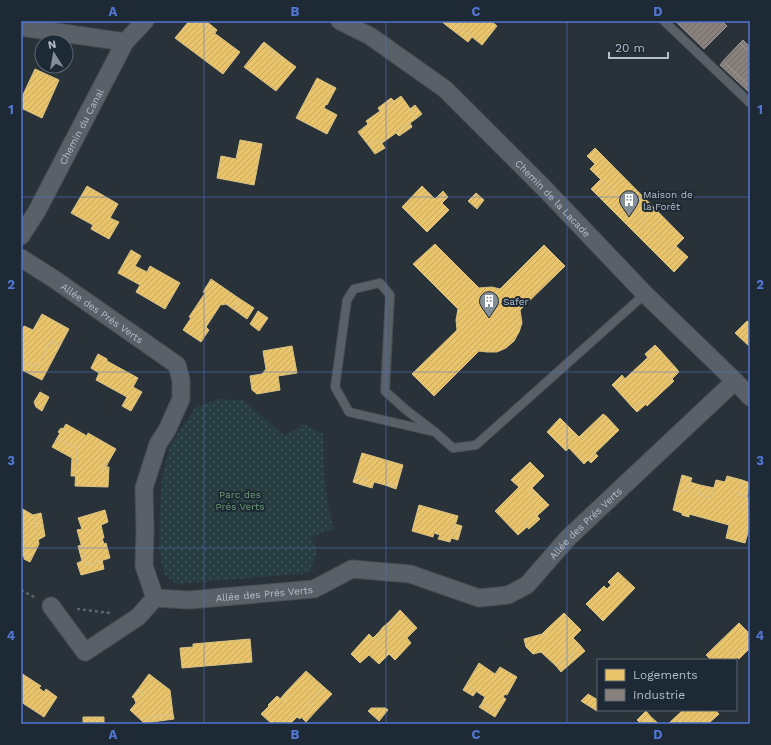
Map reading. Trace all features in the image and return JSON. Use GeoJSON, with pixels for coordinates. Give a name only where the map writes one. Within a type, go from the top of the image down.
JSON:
{"type":"FeatureCollection","features":[{"type":"Feature","properties":{"kind":"street","name":"Chemin du Canal"},"geometry":{"type":"LineString","coordinates":[[21,236],[37,212],[124,42],[145,21]]}},
{"type":"Feature","properties":{"kind":"street","name":"Chemin de la Lacade"},"geometry":{"type":"LineString","coordinates":[[340,21],[370,36],[446,89],[545,189],[645,294],[750,397]]}},
{"type":"Feature","properties":{"kind":"street"},"geometry":{"type":"LineString","coordinates":[[21,27],[124,42]]}},
{"type":"Feature","properties":{"kind":"street","name":"Allée des Prés Verts"},"geometry":{"type":"LineString","coordinates":[[21,258],[54,279],[177,365],[181,380],[181,399],[167,430],[158,444],[144,488],[144,566],[155,598],[189,600],[314,589],[352,569],[410,574],[479,598],[508,595],[527,585],[568,538],[735,381]]}},
{"type":"Feature","properties":{"kind":"street"},"geometry":{"type":"LineString","coordinates":[[51,606],[85,652],[138,617],[155,598]]}},
{"type":"Feature","properties":{"kind":"lane"},"geometry":{"type":"LineString","coordinates":[[664,21],[750,103]]}},
{"type":"Feature","properties":{"kind":"lane"},"geometry":{"type":"LineString","coordinates":[[435,432],[349,412],[335,387],[347,300],[354,289],[380,283],[390,295],[385,391],[406,410],[435,432],[453,448],[476,445],[645,294]]}},
{"type":"Feature","properties":{"kind":"path"},"geometry":{"type":"LineString","coordinates":[[51,606],[138,617]]}},
{"type":"Feature","properties":{"kind":"green space","name":"Parc des Prés Verts"},"geometry":{"type":"Polygon","coordinates":[[[218,399],[243,400],[285,436],[303,424],[323,434],[326,493],[334,529],[311,537],[317,552],[309,573],[177,584],[164,574],[159,548],[159,527],[162,477],[170,446],[195,408],[218,399]]]}},
{"type":"Feature","properties":{"kind":"building: Logements"},"geometry":{"type":"Polygon","coordinates":[[[189,21],[198,21],[240,52],[223,74],[175,38],[189,21]]]}},
{"type":"Feature","properties":{"kind":"building: Logements"},"geometry":{"type":"Polygon","coordinates":[[[198,21],[206,21],[217,30],[215,33],[198,21]]]}},
{"type":"Feature","properties":{"kind":"building: Logements"},"geometry":{"type":"Polygon","coordinates":[[[452,21],[472,37],[468,42],[442,22],[452,21]]]}},
{"type":"Feature","properties":{"kind":"building: Logements"},"geometry":{"type":"Polygon","coordinates":[[[452,21],[491,21],[497,26],[482,45],[452,21]]]}},
{"type":"Feature","properties":{"kind":"building: Logements"},"geometry":{"type":"Polygon","coordinates":[[[264,42],[284,58],[282,60],[262,44],[264,42]]]}},
{"type":"Feature","properties":{"kind":"building: Logements"},"geometry":{"type":"Polygon","coordinates":[[[262,44],[282,60],[284,58],[296,67],[276,91],[244,67],[262,44]]]}},
{"type":"Feature","properties":{"kind":"building: Logements"},"geometry":{"type":"Polygon","coordinates":[[[34,71],[34,74],[46,74],[59,80],[42,118],[21,108],[21,99],[34,71]]]}},
{"type":"Feature","properties":{"kind":"building: Logements"},"geometry":{"type":"Polygon","coordinates":[[[317,78],[336,88],[324,108],[337,115],[327,134],[296,118],[317,78]]]}},
{"type":"Feature","properties":{"kind":"building: Logements"},"geometry":{"type":"Polygon","coordinates":[[[401,96],[417,118],[382,143],[379,139],[369,146],[358,132],[368,124],[366,121],[401,96]]]}},
{"type":"Feature","properties":{"kind":"building: Logements"},"geometry":{"type":"Polygon","coordinates":[[[391,98],[394,101],[380,111],[378,108],[391,98]]]}},
{"type":"Feature","properties":{"kind":"building: Logements"},"geometry":{"type":"Polygon","coordinates":[[[415,105],[422,114],[417,118],[410,109],[415,105]]]}},
{"type":"Feature","properties":{"kind":"building: Logements"},"geometry":{"type":"Polygon","coordinates":[[[410,123],[412,127],[399,136],[396,133],[410,123]]]}},
{"type":"Feature","properties":{"kind":"building: Logements"},"geometry":{"type":"Polygon","coordinates":[[[379,139],[385,148],[375,154],[369,146],[379,139]]]}},
{"type":"Feature","properties":{"kind":"building: Logements"},"geometry":{"type":"Polygon","coordinates":[[[240,140],[262,144],[254,185],[217,178],[221,156],[236,159],[240,140]]]}},
{"type":"Feature","properties":{"kind":"building: Logements"},"geometry":{"type":"Polygon","coordinates":[[[595,148],[684,238],[672,250],[590,169],[595,164],[587,156],[595,148]]]}},
{"type":"Feature","properties":{"kind":"building: Logements","name":"Maison de la Forêt"},"geometry":{"type":"Polygon","coordinates":[[[601,179],[672,250],[676,246],[688,257],[674,272],[591,189],[601,179]]]}},
{"type":"Feature","properties":{"kind":"building: Logements"},"geometry":{"type":"Polygon","coordinates":[[[87,186],[118,204],[110,218],[119,222],[109,239],[91,229],[93,225],[71,213],[87,186]]]}},
{"type":"Feature","properties":{"kind":"building: Logements"},"geometry":{"type":"Polygon","coordinates":[[[422,186],[435,199],[443,191],[448,197],[442,203],[449,210],[427,232],[402,207],[422,186]]]}},
{"type":"Feature","properties":{"kind":"building: Logements"},"geometry":{"type":"Polygon","coordinates":[[[476,193],[484,200],[477,209],[468,201],[476,193]]]}},
{"type":"Feature","properties":{"kind":"building: Logements","name":"Safer"},"geometry":{"type":"Polygon","coordinates":[[[435,244],[479,288],[492,287],[500,289],[544,245],[565,266],[520,310],[522,323],[514,341],[506,348],[497,352],[479,351],[434,396],[412,374],[457,330],[456,320],[458,309],[413,264],[435,244]]]}},
{"type":"Feature","properties":{"kind":"building: Logements"},"geometry":{"type":"Polygon","coordinates":[[[131,250],[141,256],[135,266],[147,272],[150,266],[180,283],[165,309],[136,292],[140,285],[118,273],[131,250]]]}},
{"type":"Feature","properties":{"kind":"building: Logements"},"geometry":{"type":"Polygon","coordinates":[[[211,279],[240,299],[233,309],[226,304],[221,304],[206,327],[209,330],[201,342],[183,330],[191,318],[189,317],[205,293],[203,292],[211,279]]]}},
{"type":"Feature","properties":{"kind":"building: Logements"},"geometry":{"type":"Polygon","coordinates":[[[240,299],[254,308],[247,319],[233,309],[240,299]]]}},
{"type":"Feature","properties":{"kind":"building: Logements"},"geometry":{"type":"Polygon","coordinates":[[[258,311],[268,318],[259,331],[250,324],[258,311]]]}},
{"type":"Feature","properties":{"kind":"building: Logements"},"geometry":{"type":"Polygon","coordinates":[[[42,314],[69,329],[60,346],[51,341],[37,367],[26,361],[22,370],[21,332],[24,326],[33,330],[42,314]]]}},
{"type":"Feature","properties":{"kind":"building: Logements"},"geometry":{"type":"Polygon","coordinates":[[[747,321],[750,323],[750,347],[735,333],[747,321]]]}},
{"type":"Feature","properties":{"kind":"building: Logements"},"geometry":{"type":"Polygon","coordinates":[[[51,341],[60,346],[42,380],[22,370],[26,361],[37,367],[51,341]]]}},
{"type":"Feature","properties":{"kind":"building: Logements"},"geometry":{"type":"Polygon","coordinates":[[[655,345],[658,348],[648,358],[645,354],[655,345]]]}},
{"type":"Feature","properties":{"kind":"building: Logements"},"geometry":{"type":"Polygon","coordinates":[[[292,346],[297,373],[278,376],[280,390],[257,394],[252,390],[250,376],[262,374],[266,369],[263,351],[292,346]]]}},
{"type":"Feature","properties":{"kind":"building: Logements"},"geometry":{"type":"Polygon","coordinates":[[[658,348],[676,368],[668,375],[674,381],[647,406],[642,400],[633,408],[615,388],[658,348]]]}},
{"type":"Feature","properties":{"kind":"building: Logements"},"geometry":{"type":"Polygon","coordinates":[[[98,354],[107,359],[107,361],[138,378],[133,387],[142,392],[131,411],[122,406],[127,397],[96,380],[99,373],[91,368],[98,354]]]}},
{"type":"Feature","properties":{"kind":"building: Logements"},"geometry":{"type":"Polygon","coordinates":[[[676,368],[679,372],[672,379],[668,375],[676,368]]]}},
{"type":"Feature","properties":{"kind":"building: Logements"},"geometry":{"type":"Polygon","coordinates":[[[622,375],[625,379],[615,388],[612,385],[622,375]]]}},
{"type":"Feature","properties":{"kind":"building: Logements"},"geometry":{"type":"Polygon","coordinates":[[[40,392],[49,397],[42,411],[36,407],[34,402],[40,392]]]}},
{"type":"Feature","properties":{"kind":"building: Logements"},"geometry":{"type":"Polygon","coordinates":[[[642,400],[646,404],[637,412],[633,408],[642,400]]]}},
{"type":"Feature","properties":{"kind":"building: Logements"},"geometry":{"type":"Polygon","coordinates":[[[603,414],[606,416],[582,440],[579,437],[603,414]]]}},
{"type":"Feature","properties":{"kind":"building: Logements"},"geometry":{"type":"Polygon","coordinates":[[[606,416],[619,430],[584,464],[569,448],[566,451],[547,432],[560,418],[569,427],[563,434],[569,441],[576,434],[582,440],[606,416]]]}},
{"type":"Feature","properties":{"kind":"building: Logements"},"geometry":{"type":"Polygon","coordinates":[[[66,424],[87,436],[88,433],[116,449],[109,461],[106,459],[103,464],[103,467],[109,467],[108,487],[75,486],[77,449],[57,438],[60,433],[58,432],[61,428],[63,429],[66,424]]]}},
{"type":"Feature","properties":{"kind":"building: Logements"},"geometry":{"type":"Polygon","coordinates":[[[569,427],[576,434],[569,441],[563,434],[569,427]]]}},
{"type":"Feature","properties":{"kind":"building: Logements"},"geometry":{"type":"Polygon","coordinates":[[[57,438],[77,449],[75,476],[71,476],[72,458],[52,447],[57,438]]]}},
{"type":"Feature","properties":{"kind":"building: Logements"},"geometry":{"type":"Polygon","coordinates":[[[362,453],[403,465],[397,486],[374,482],[372,488],[362,485],[365,479],[355,476],[362,453]]]}},
{"type":"Feature","properties":{"kind":"building: Logements"},"geometry":{"type":"Polygon","coordinates":[[[595,453],[598,456],[591,463],[588,460],[595,453]]]}},
{"type":"Feature","properties":{"kind":"building: Logements"},"geometry":{"type":"Polygon","coordinates":[[[106,459],[109,461],[106,467],[103,467],[103,464],[106,459]]]}},
{"type":"Feature","properties":{"kind":"building: Logements"},"geometry":{"type":"Polygon","coordinates":[[[530,462],[544,476],[529,491],[535,497],[538,494],[549,505],[537,516],[534,513],[523,524],[527,527],[518,535],[495,511],[519,487],[511,480],[530,462]]]}},
{"type":"Feature","properties":{"kind":"building: Logements"},"geometry":{"type":"Polygon","coordinates":[[[682,475],[692,478],[687,492],[678,490],[682,475]]]}},
{"type":"Feature","properties":{"kind":"building: Logements"},"geometry":{"type":"Polygon","coordinates":[[[355,476],[365,479],[362,485],[353,482],[355,476]]]}},
{"type":"Feature","properties":{"kind":"building: Logements"},"geometry":{"type":"Polygon","coordinates":[[[727,476],[742,480],[738,495],[750,498],[750,525],[745,543],[726,538],[729,525],[689,514],[689,517],[673,510],[678,490],[687,492],[690,482],[700,485],[697,494],[711,498],[716,480],[725,482],[727,476]]]}},
{"type":"Feature","properties":{"kind":"building: Logements"},"geometry":{"type":"Polygon","coordinates":[[[742,480],[750,483],[747,497],[738,495],[742,480]]]}},
{"type":"Feature","properties":{"kind":"building: Logements"},"geometry":{"type":"Polygon","coordinates":[[[386,483],[397,486],[396,489],[385,485],[386,483]]]}},
{"type":"Feature","properties":{"kind":"building: Logements"},"geometry":{"type":"Polygon","coordinates":[[[700,485],[714,488],[711,498],[697,494],[700,485]]]}},
{"type":"Feature","properties":{"kind":"building: Logements"},"geometry":{"type":"Polygon","coordinates":[[[532,488],[538,494],[535,497],[529,491],[532,488]]]}},
{"type":"Feature","properties":{"kind":"building: Logements"},"geometry":{"type":"Polygon","coordinates":[[[419,505],[458,516],[450,542],[438,539],[440,535],[434,533],[433,537],[412,531],[419,505]]]}},
{"type":"Feature","properties":{"kind":"building: Logements"},"geometry":{"type":"Polygon","coordinates":[[[21,508],[33,515],[35,525],[37,526],[39,544],[30,562],[24,559],[24,556],[21,556],[21,508]]]}},
{"type":"Feature","properties":{"kind":"building: Logements"},"geometry":{"type":"Polygon","coordinates":[[[105,510],[108,522],[101,525],[104,538],[102,538],[104,544],[106,543],[110,558],[87,565],[77,530],[82,529],[78,518],[105,510]]]}},
{"type":"Feature","properties":{"kind":"building: Logements"},"geometry":{"type":"Polygon","coordinates":[[[41,513],[45,536],[38,540],[37,526],[35,525],[33,515],[41,513]]]}},
{"type":"Feature","properties":{"kind":"building: Logements"},"geometry":{"type":"Polygon","coordinates":[[[534,513],[540,519],[529,529],[523,524],[534,513]]]}},
{"type":"Feature","properties":{"kind":"building: Logements"},"geometry":{"type":"Polygon","coordinates":[[[455,524],[462,526],[458,540],[451,538],[455,524]]]}},
{"type":"Feature","properties":{"kind":"building: Logements"},"geometry":{"type":"Polygon","coordinates":[[[82,545],[87,565],[102,560],[104,569],[81,575],[77,563],[82,561],[78,546],[82,545]]]}},
{"type":"Feature","properties":{"kind":"building: Logements"},"geometry":{"type":"Polygon","coordinates":[[[618,572],[635,588],[603,621],[586,604],[604,586],[607,589],[611,585],[608,582],[618,572]]]}},
{"type":"Feature","properties":{"kind":"building: Logements"},"geometry":{"type":"Polygon","coordinates":[[[400,610],[417,628],[407,638],[411,643],[395,660],[389,654],[379,664],[369,655],[360,663],[351,654],[369,634],[376,641],[381,635],[379,632],[383,627],[386,630],[391,625],[389,622],[400,610]]]}},
{"type":"Feature","properties":{"kind":"building: Logements"},"geometry":{"type":"Polygon","coordinates":[[[564,613],[581,630],[573,638],[579,644],[573,650],[572,657],[566,657],[556,666],[541,652],[533,654],[526,647],[524,639],[542,634],[545,637],[550,631],[547,629],[564,613]]]}},
{"type":"Feature","properties":{"kind":"building: Logements"},"geometry":{"type":"Polygon","coordinates":[[[389,622],[391,625],[386,630],[383,627],[389,622]]]}},
{"type":"Feature","properties":{"kind":"building: Logements"},"geometry":{"type":"Polygon","coordinates":[[[739,623],[750,634],[750,642],[741,652],[739,650],[735,655],[738,657],[736,659],[710,659],[706,655],[739,623]]]}},
{"type":"Feature","properties":{"kind":"building: Logements"},"geometry":{"type":"Polygon","coordinates":[[[547,629],[550,631],[545,637],[542,634],[547,629]]]}},
{"type":"Feature","properties":{"kind":"building: Logements"},"geometry":{"type":"Polygon","coordinates":[[[379,632],[381,635],[376,641],[373,638],[379,632]]]}},
{"type":"Feature","properties":{"kind":"building: Logements"},"geometry":{"type":"Polygon","coordinates":[[[250,639],[252,662],[182,668],[180,648],[193,647],[193,644],[250,639]]]}},
{"type":"Feature","properties":{"kind":"building: Logements"},"geometry":{"type":"Polygon","coordinates":[[[750,642],[750,648],[739,659],[735,655],[739,650],[741,652],[750,642]]]}},
{"type":"Feature","properties":{"kind":"building: Logements"},"geometry":{"type":"Polygon","coordinates":[[[579,644],[585,651],[561,672],[556,666],[566,657],[572,657],[573,650],[579,644]]]}},
{"type":"Feature","properties":{"kind":"building: Logements"},"geometry":{"type":"Polygon","coordinates":[[[479,663],[495,674],[500,667],[517,677],[507,695],[505,694],[503,697],[506,699],[498,712],[482,703],[485,697],[466,685],[479,663]]]}},
{"type":"Feature","properties":{"kind":"building: Logements"},"geometry":{"type":"Polygon","coordinates":[[[306,671],[324,687],[309,704],[316,711],[306,722],[301,717],[300,719],[297,717],[290,724],[272,724],[261,714],[277,696],[283,701],[289,695],[286,692],[306,671]]]}},
{"type":"Feature","properties":{"kind":"building: Logements"},"geometry":{"type":"Polygon","coordinates":[[[21,673],[41,686],[39,688],[44,692],[46,689],[57,697],[44,717],[21,702],[21,673]]]}},
{"type":"Feature","properties":{"kind":"building: Logements"},"geometry":{"type":"Polygon","coordinates":[[[149,674],[170,690],[173,714],[149,717],[144,723],[130,710],[136,703],[134,698],[141,697],[144,694],[138,689],[149,674]]]}},
{"type":"Feature","properties":{"kind":"building: Logements"},"geometry":{"type":"Polygon","coordinates":[[[466,685],[476,692],[473,696],[463,690],[466,685]]]}},
{"type":"Feature","properties":{"kind":"building: Logements"},"geometry":{"type":"Polygon","coordinates":[[[324,687],[332,694],[316,711],[309,704],[324,687]]]}},
{"type":"Feature","properties":{"kind":"building: Logements"},"geometry":{"type":"Polygon","coordinates":[[[138,689],[144,694],[141,697],[132,697],[138,689]]]}},
{"type":"Feature","properties":{"kind":"building: Logements"},"geometry":{"type":"Polygon","coordinates":[[[286,692],[289,695],[283,701],[280,699],[286,692]]]}},
{"type":"Feature","properties":{"kind":"building: Logements"},"geometry":{"type":"Polygon","coordinates":[[[588,694],[597,699],[597,711],[581,701],[588,694]]]}},
{"type":"Feature","properties":{"kind":"building: Logements"},"geometry":{"type":"Polygon","coordinates":[[[482,703],[498,712],[495,717],[479,707],[482,703]]]}},
{"type":"Feature","properties":{"kind":"building: Logements"},"geometry":{"type":"Polygon","coordinates":[[[371,708],[386,708],[388,710],[379,721],[368,711],[371,708]]]}},
{"type":"Feature","properties":{"kind":"building: Logements"},"geometry":{"type":"Polygon","coordinates":[[[646,711],[651,717],[644,724],[641,724],[637,720],[646,711]]]}},
{"type":"Feature","properties":{"kind":"building: Logements"},"geometry":{"type":"Polygon","coordinates":[[[682,711],[716,711],[719,714],[708,724],[668,724],[682,711]]]}},
{"type":"Feature","properties":{"kind":"building: Logements"},"geometry":{"type":"Polygon","coordinates":[[[173,714],[174,719],[144,723],[149,717],[173,714]]]}},
{"type":"Feature","properties":{"kind":"building: Logements"},"geometry":{"type":"Polygon","coordinates":[[[83,717],[104,717],[104,724],[83,724],[83,717]]]}},
{"type":"Feature","properties":{"kind":"building: Logements"},"geometry":{"type":"Polygon","coordinates":[[[651,717],[659,724],[644,724],[651,717]]]}},
{"type":"Feature","properties":{"kind":"building: Industrie"},"geometry":{"type":"Polygon","coordinates":[[[675,21],[722,21],[727,26],[704,49],[675,21]]]}},
{"type":"Feature","properties":{"kind":"building: Industrie"},"geometry":{"type":"Polygon","coordinates":[[[743,40],[750,47],[750,53],[740,43],[743,40]]]}},
{"type":"Feature","properties":{"kind":"building: Industrie"},"geometry":{"type":"Polygon","coordinates":[[[740,43],[750,53],[750,87],[723,61],[740,43]]]}},
{"type":"Feature","properties":{"kind":"building: Industrie"},"geometry":{"type":"Polygon","coordinates":[[[723,61],[750,87],[750,93],[720,65],[723,61]]]}},
{"type":"Feature","properties":{"kind":"place","name":"Maison de la Forêt"},"geometry":{"type":"Point","coordinates":[629,217]}},
{"type":"Feature","properties":{"kind":"place","name":"Safer"},"geometry":{"type":"Point","coordinates":[489,318]}}]}
